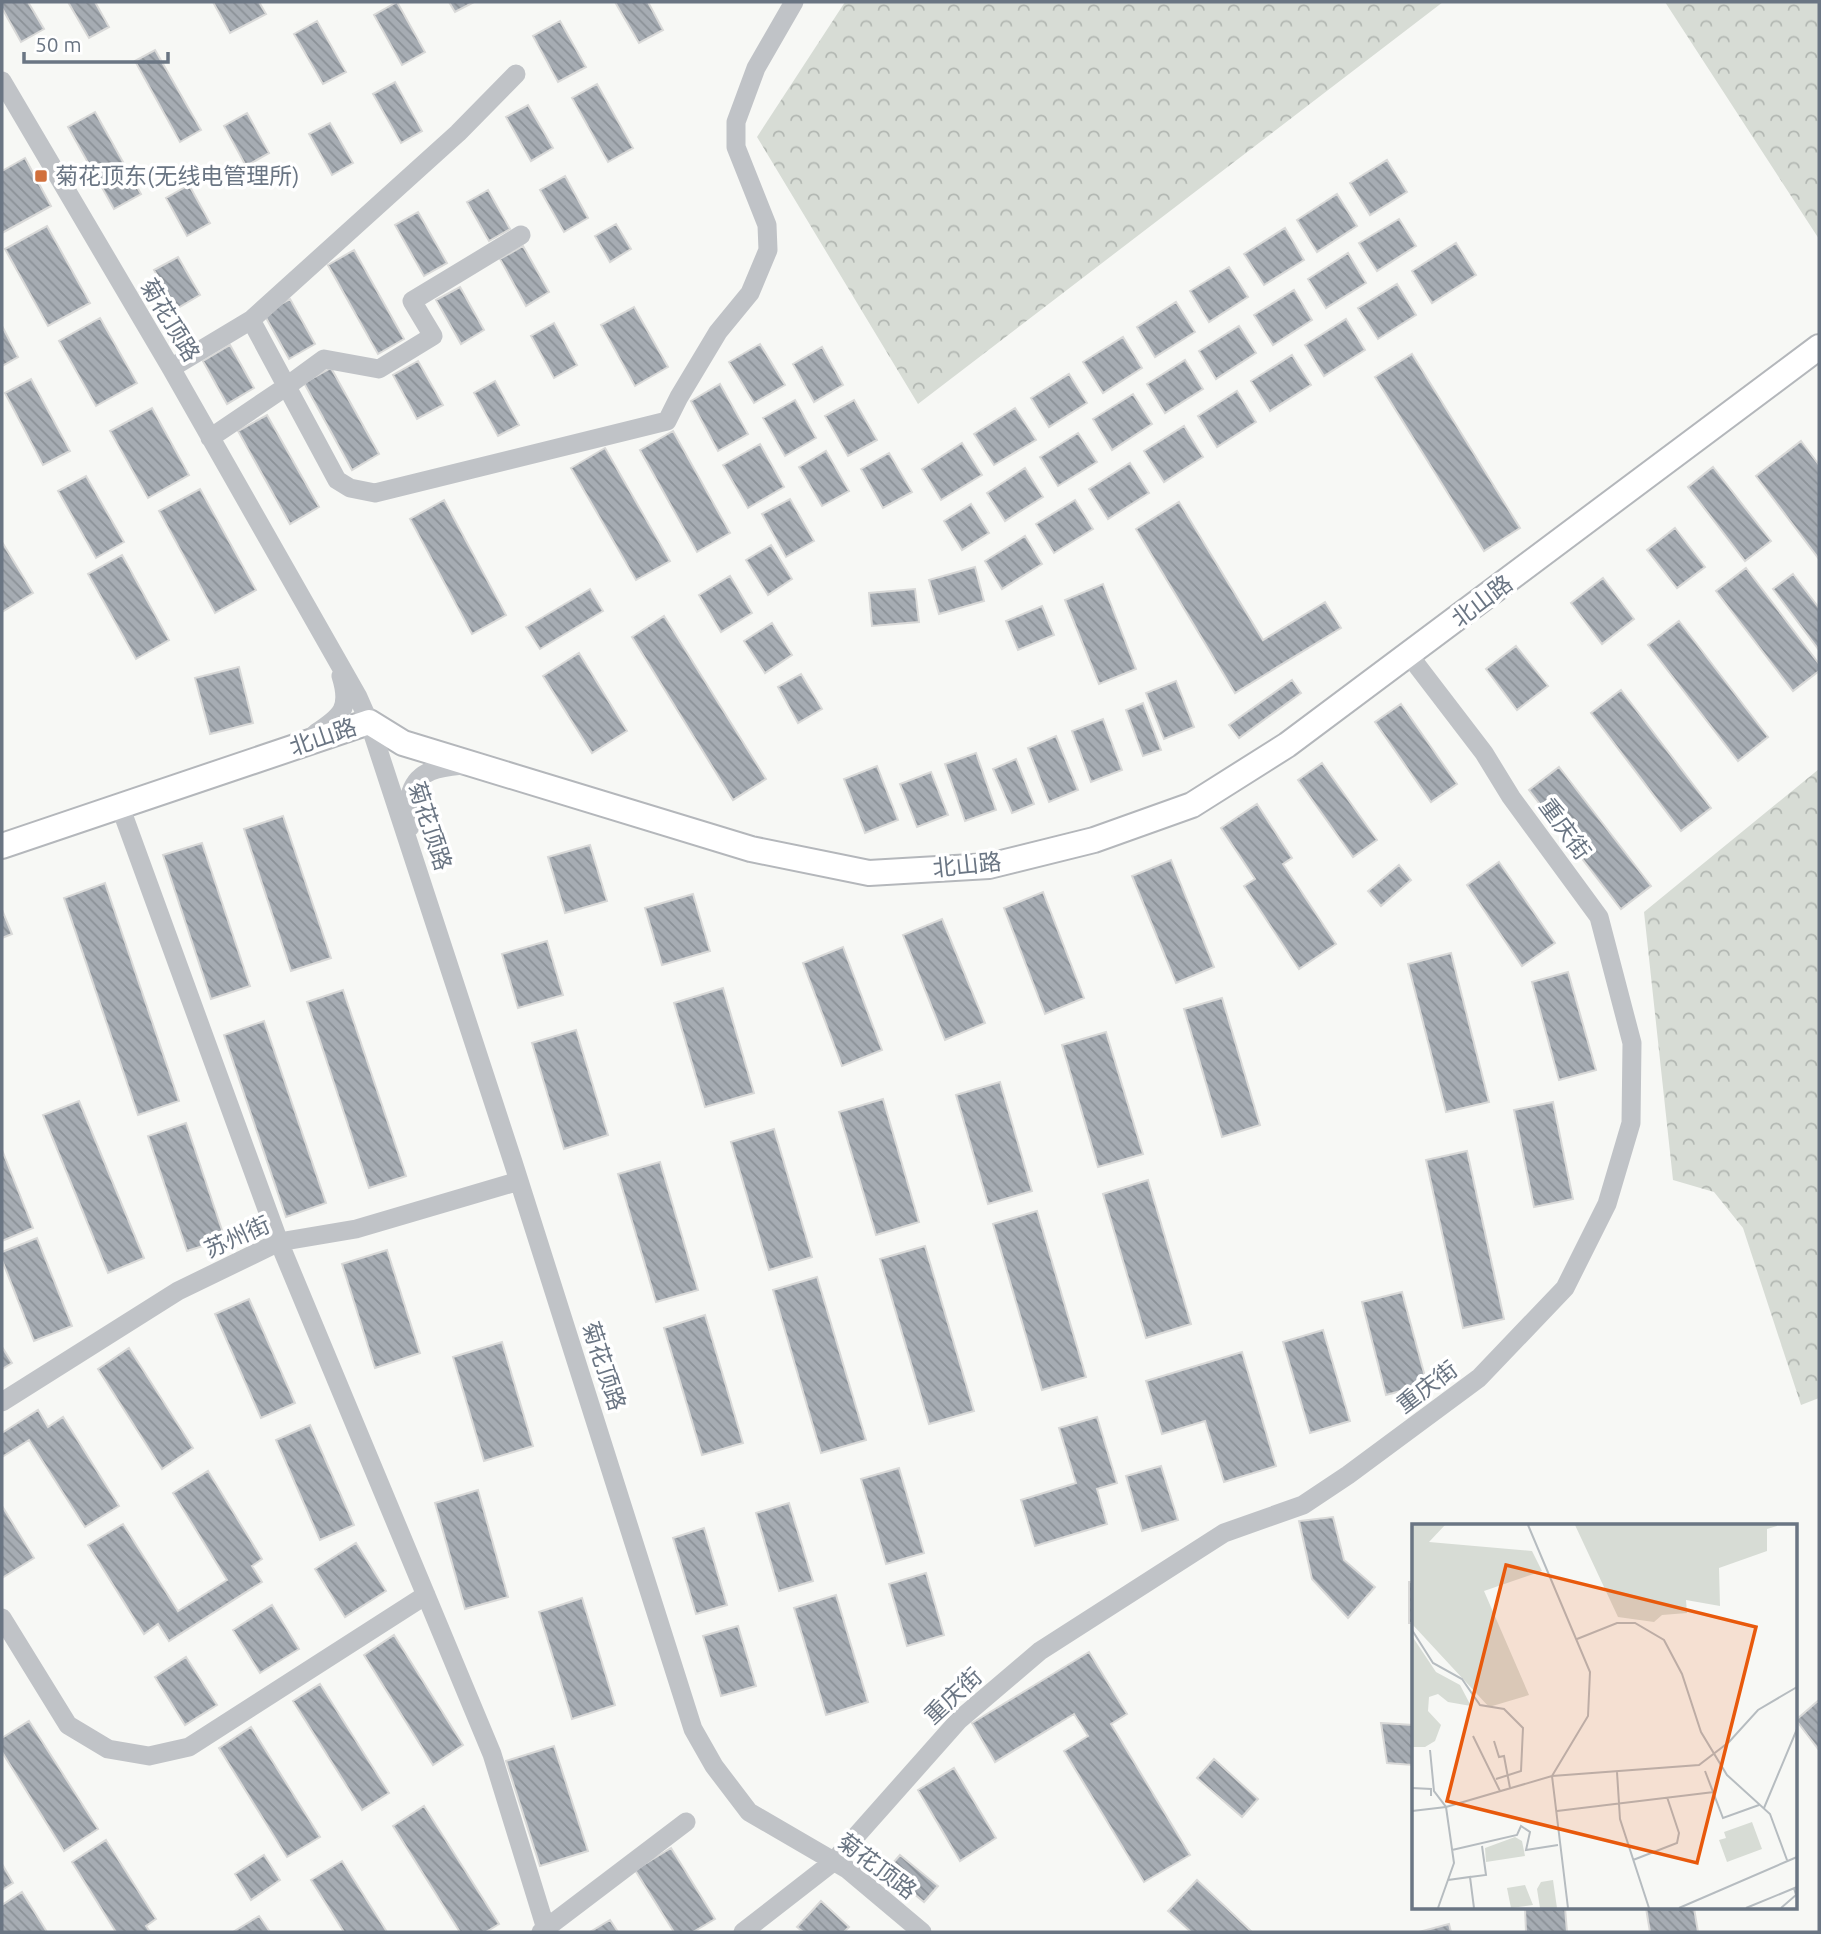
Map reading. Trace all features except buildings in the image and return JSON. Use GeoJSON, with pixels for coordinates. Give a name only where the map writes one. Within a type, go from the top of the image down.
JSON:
{"type":"FeatureCollection","features":[{"type":"Feature","properties":{"kind":"main road","name":"北山路"},"geometry":{"type":"LineString","coordinates":[[2,846],[369,722],[403,743],[751,849],[869,873],[989,866],[1094,840],[1192,804],[1287,745],[1819,346]]}},
{"type":"Feature","properties":{"kind":"street"},"geometry":{"type":"LineString","coordinates":[[251,320],[337,480],[350,488],[375,493],[667,421],[718,332],[750,293],[768,250],[767,225],[736,147],[736,122],[756,68],[794,2]]}},
{"type":"Feature","properties":{"kind":"street"},"geometry":{"type":"LineString","coordinates":[[171,368],[251,320],[458,133],[516,74]]}},
{"type":"Feature","properties":{"kind":"street","name":"菊花顶路"},"geometry":{"type":"LineString","coordinates":[[2,81],[171,368],[369,722],[410,842],[693,1729],[714,1766],[749,1812],[847,1869],[922,1932]]}},
{"type":"Feature","properties":{"kind":"street"},"geometry":{"type":"LineString","coordinates":[[210,438],[324,359],[379,369],[433,336],[412,301],[521,235]]}},
{"type":"Feature","properties":{"kind":"street","name":"重庆街"},"geometry":{"type":"LineString","coordinates":[[743,1932],[833,1862],[959,1720],[1040,1651],[1224,1533],[1303,1505],[1348,1475],[1479,1378],[1565,1288],[1607,1204],[1630,1124],[1632,1043],[1599,917],[1511,797],[1484,753],[1409,655]]}},
{"type":"Feature","properties":{"kind":"street"},"geometry":{"type":"LineString","coordinates":[[294,747],[336,720],[344,706],[346,693],[335,658]]}},
{"type":"Feature","properties":{"kind":"street"},"geometry":{"type":"LineString","coordinates":[[410,842],[411,792],[422,777],[436,767],[472,764]]}},
{"type":"Feature","properties":{"kind":"street"},"geometry":{"type":"LineString","coordinates":[[120,806],[279,1242],[492,1754],[544,1931],[686,1822]]}},
{"type":"Feature","properties":{"kind":"street","name":"苏州街"},"geometry":{"type":"LineString","coordinates":[[2,1402],[177,1291],[279,1242],[356,1229],[519,1181]]}},
{"type":"Feature","properties":{"kind":"street"},"geometry":{"type":"LineString","coordinates":[[2,1618],[68,1725],[107,1749],[149,1756],[188,1746],[426,1595]]}},
{"type":"Feature","properties":{"kind":"green space"},"geometry":{"type":"Polygon","coordinates":[[[845,2],[1443,2],[918,404],[757,137],[845,2]]]}},
{"type":"Feature","properties":{"kind":"green space"},"geometry":{"type":"Polygon","coordinates":[[[1665,2],[1819,2],[1819,239],[1665,2]]]}},
{"type":"Feature","properties":{"kind":"green space"},"geometry":{"type":"Polygon","coordinates":[[[1819,769],[1819,1398],[1801,1405],[1743,1228],[1714,1192],[1673,1180],[1644,912],[1819,769]]]}},
{"type":"Feature","properties":{"kind":"place","name":"菊花顶东(无线电管理所)"},"geometry":{"type":"Point","coordinates":[41,176]}}]}
